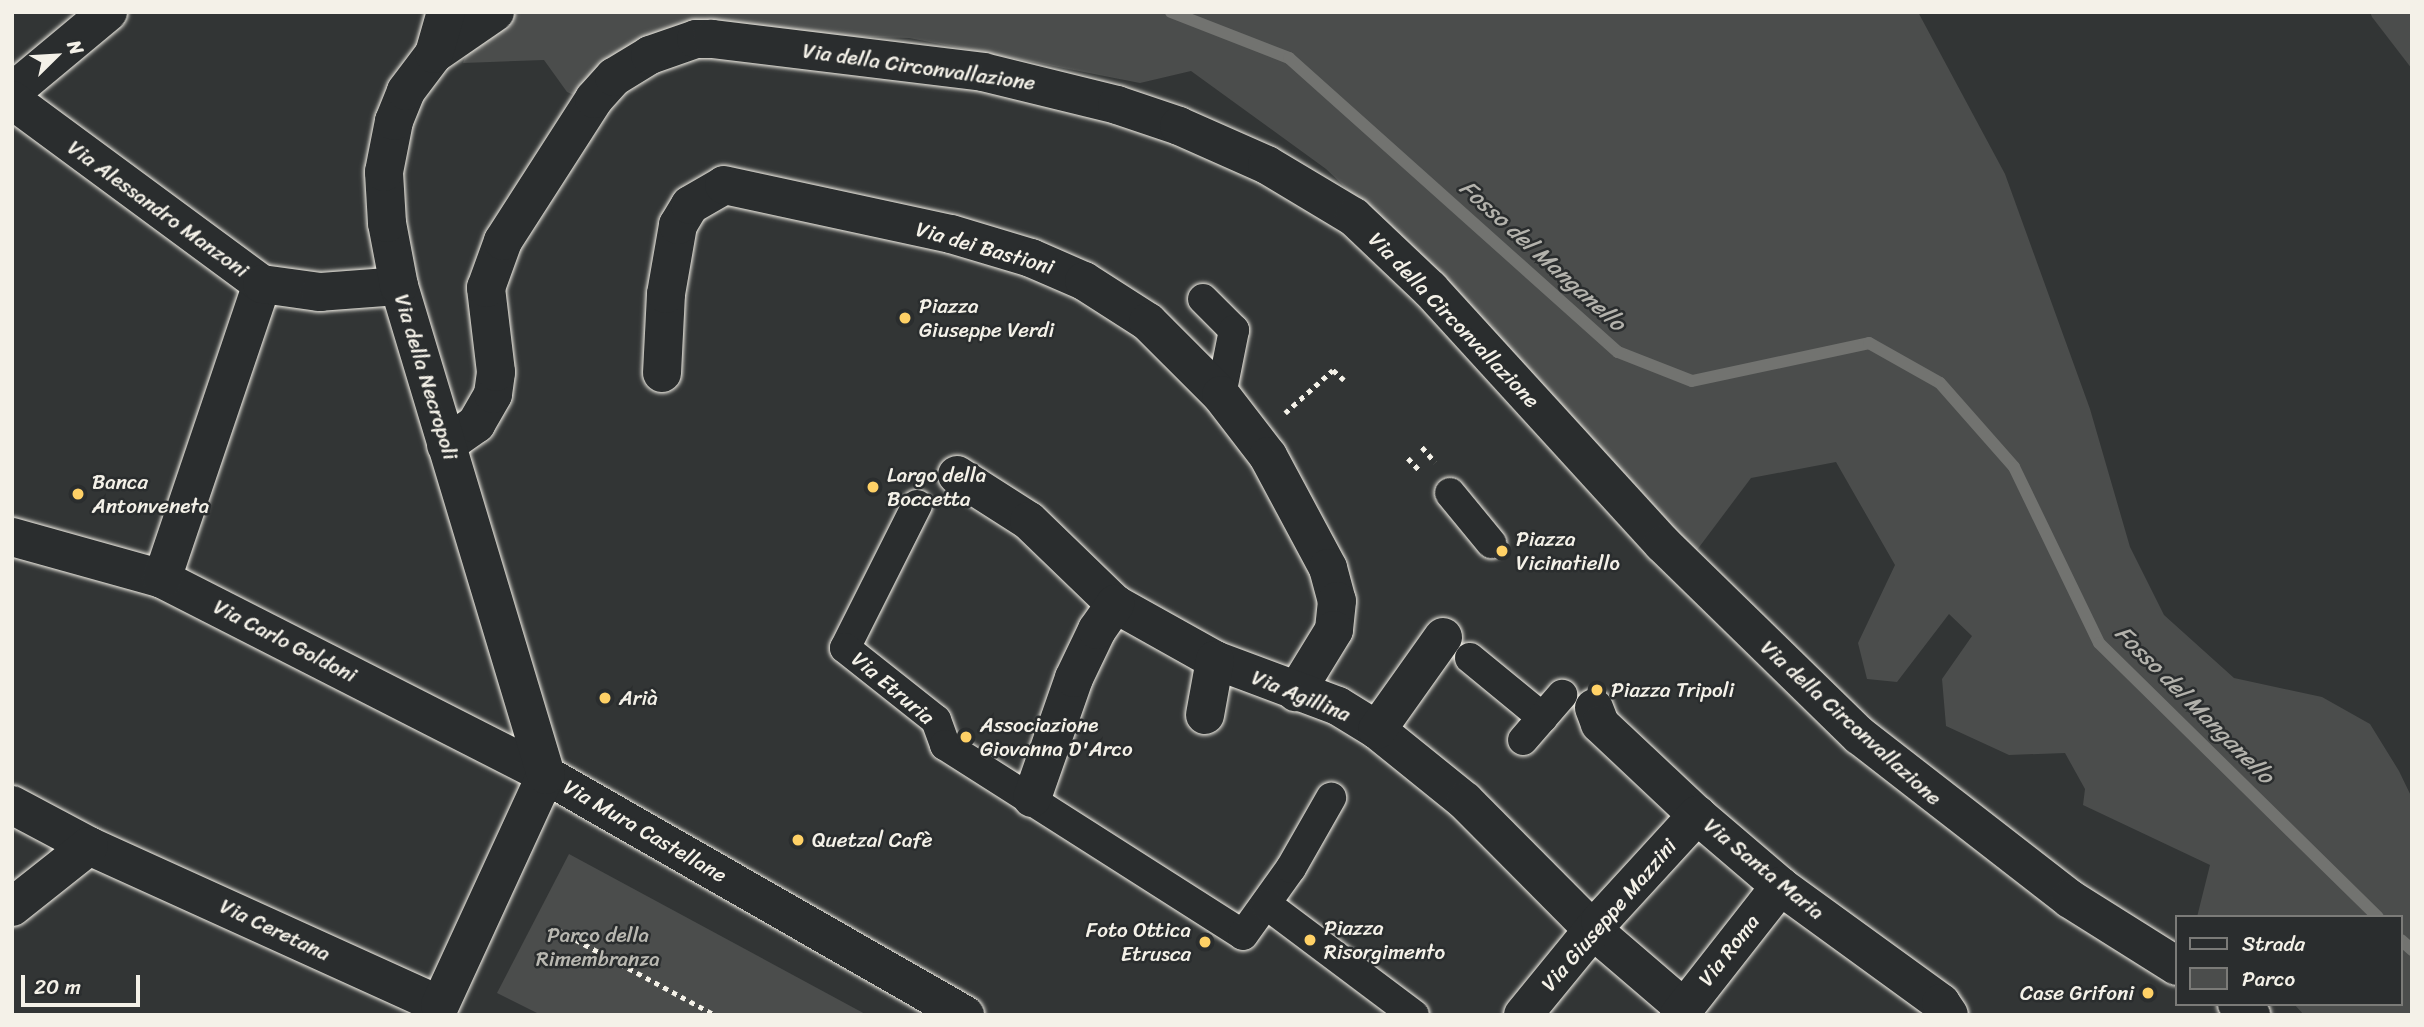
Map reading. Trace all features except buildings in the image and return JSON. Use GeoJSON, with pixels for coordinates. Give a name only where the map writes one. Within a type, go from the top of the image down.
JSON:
{"type":"FeatureCollection","features":[{"type":"Feature","properties":{"kind":"street"},"geometry":{"type":"LineString","coordinates":[[12,92],[108,12]]}},
{"type":"Feature","properties":{"kind":"street"},"geometry":{"type":"LineString","coordinates":[[434,54],[446,12]]}},
{"type":"Feature","properties":{"kind":"street","name":"Via della Necropoli"},"geometry":{"type":"LineString","coordinates":[[495,12],[434,54],[400,105],[386,154],[385,208],[398,286],[546,775]]}},
{"type":"Feature","properties":{"kind":"street","name":"Via della Circonvallazione"},"geometry":{"type":"LineString","coordinates":[[446,446],[483,416],[493,394],[496,372],[486,288],[503,242],[594,99],[614,77],[650,55],[685,42],[712,39],[983,72],[1117,105],[1179,126],[1267,165],[1354,217],[1430,289],[1690,572],[1860,736],[1944,806],[2070,899],[2176,965]]}},
{"type":"Feature","properties":{"kind":"street","name":"Via Alessandro Manzoni"},"geometry":{"type":"LineString","coordinates":[[12,100],[262,284],[320,292],[398,286]]}},
{"type":"Feature","properties":{"kind":"street","name":"Via dei Bastioni"},"geometry":{"type":"LineString","coordinates":[[662,373],[666,294],[678,225],[690,205],[723,186],[951,234],[1059,268],[1148,322],[1221,395],[1256,439],[1328,568],[1337,601],[1330,639],[1296,692]]}},
{"type":"Feature","properties":{"kind":"street"},"geometry":{"type":"LineString","coordinates":[[162,579],[262,284]]}},
{"type":"Feature","properties":{"kind":"street"},"geometry":{"type":"LineString","coordinates":[[1203,299],[1234,330],[1221,395]]}},
{"type":"Feature","properties":{"kind":"street","name":"Via Agillina"},"geometry":{"type":"LineString","coordinates":[[957,475],[1029,522],[1115,604],[1215,660],[1338,706],[1476,790],[1593,930],[1681,1011]]}},
{"type":"Feature","properties":{"kind":"street"},"geometry":{"type":"LineString","coordinates":[[1450,493],[1491,543]]}},
{"type":"Feature","properties":{"kind":"street","name":"Via Etruria"},"geometry":{"type":"LineString","coordinates":[[917,505],[845,648],[936,720],[945,745],[1032,798],[1242,935],[1266,904]]}},
{"type":"Feature","properties":{"kind":"street","name":"Via Carlo Goldoni"},"geometry":{"type":"LineString","coordinates":[[12,537],[162,579],[546,775]]}},
{"type":"Feature","properties":{"kind":"street"},"geometry":{"type":"LineString","coordinates":[[1032,798],[1071,687],[1093,637],[1115,604]]}},
{"type":"Feature","properties":{"kind":"street"},"geometry":{"type":"LineString","coordinates":[[1377,730],[1456,647],[1533,729],[1578,702]]}},
{"type":"Feature","properties":{"kind":"street"},"geometry":{"type":"LineString","coordinates":[[1205,715],[1215,660]]}},
{"type":"Feature","properties":{"kind":"street","name":"Via Santa Maria"},"geometry":{"type":"LineString","coordinates":[[1578,702],[1697,815],[1780,886],[1941,1003],[1949,1015]]}},
{"type":"Feature","properties":{"kind":"street","name":"Via Mura Castellane"},"geometry":{"type":"LineString","coordinates":[[450,1010],[546,775],[965,1015]]}},
{"type":"Feature","properties":{"kind":"street"},"geometry":{"type":"LineString","coordinates":[[1331,798],[1291,868],[1266,904],[1414,1015]]}},
{"type":"Feature","properties":{"kind":"street","name":"Via Ceretana"},"geometry":{"type":"LineString","coordinates":[[12,805],[89,846],[450,1010]]}},
{"type":"Feature","properties":{"kind":"street","name":"Via Giuseppe Mazzini"},"geometry":{"type":"LineString","coordinates":[[1523,1015],[1593,930],[1697,815]]}},
{"type":"Feature","properties":{"kind":"street"},"geometry":{"type":"LineString","coordinates":[[12,907],[89,846]]}},
{"type":"Feature","properties":{"kind":"street","name":"Via Roma"},"geometry":{"type":"LineString","coordinates":[[1681,1011],[1780,886]]}},
{"type":"Feature","properties":{"kind":"path"},"geometry":{"type":"LineString","coordinates":[[1256,439],[1333,370],[1344,380]]}},
{"type":"Feature","properties":{"kind":"path"},"geometry":{"type":"LineString","coordinates":[[558,930],[715,1015]]}},
{"type":"Feature","properties":{"kind":"green space"},"geometry":{"type":"Polygon","coordinates":[[[483,12],[1918,12],[2005,174],[2090,409],[2130,547],[2164,615],[2234,678],[2322,697],[2370,724],[2399,771],[2412,798],[2412,1015],[2304,1015],[2296,1006],[2403,1006],[2403,915],[2198,915],[2210,865],[2083,805],[2085,789],[2065,753],[2009,755],[1946,726],[1942,679],[1972,636],[1949,614],[1897,682],[1867,679],[1858,643],[1895,565],[1836,462],[1751,478],[1691,558],[1437,275],[1326,169],[1191,71],[1140,83],[909,38],[755,34],[644,47],[596,105],[567,92],[544,60],[463,63],[483,12]]]}},
{"type":"Feature","properties":{"kind":"green space"},"geometry":{"type":"Polygon","coordinates":[[[2370,12],[2412,12],[2412,69],[2372,17],[2370,12]]]}},
{"type":"Feature","properties":{"kind":"green space","name":"Parco della Rimembranza"},"geometry":{"type":"Polygon","coordinates":[[[569,854],[867,1015],[541,1015],[497,993],[569,854]]]}},
{"type":"Feature","properties":{"kind":"waterway","name":"Fosso del Manganello"},"geometry":{"type":"LineString","coordinates":[[1171,12],[1289,58],[1618,352],[1692,381],[1869,343],[1940,383],[2014,467],[2099,643],[2376,915]]}},
{"type":"Feature","properties":{"kind":"waterway","name":"Fosso del Manganello"},"geometry":{"type":"LineString","coordinates":[[2403,942],[2412,950]]}},
{"type":"Feature","properties":{"kind":"place","name":"Piazza Giuseppe Verdi"},"geometry":{"type":"Point","coordinates":[905,318]}},
{"type":"Feature","properties":{"kind":"place","name":"Largo della Boccetta"},"geometry":{"type":"Point","coordinates":[873,487]}},
{"type":"Feature","properties":{"kind":"place","name":"Banca Antonveneta"},"geometry":{"type":"Point","coordinates":[78,494]}},
{"type":"Feature","properties":{"kind":"place","name":"Piazza Vicinatiello"},"geometry":{"type":"Point","coordinates":[1502,551]}},
{"type":"Feature","properties":{"kind":"place","name":"Piazza Tripoli"},"geometry":{"type":"Point","coordinates":[1597,690]}},
{"type":"Feature","properties":{"kind":"place","name":"Arià"},"geometry":{"type":"Point","coordinates":[605,698]}},
{"type":"Feature","properties":{"kind":"place","name":"Associazione Giovanna D'Arco"},"geometry":{"type":"Point","coordinates":[966,737]}},
{"type":"Feature","properties":{"kind":"place","name":"Quetzal Cafè"},"geometry":{"type":"Point","coordinates":[798,840]}},
{"type":"Feature","properties":{"kind":"place","name":"Piazza Risorgimento"},"geometry":{"type":"Point","coordinates":[1310,940]}},
{"type":"Feature","properties":{"kind":"place","name":"Foto Ottica Etrusca"},"geometry":{"type":"Point","coordinates":[1205,942]}},
{"type":"Feature","properties":{"kind":"place","name":"Case Grifoni"},"geometry":{"type":"Point","coordinates":[2148,993]}}]}
